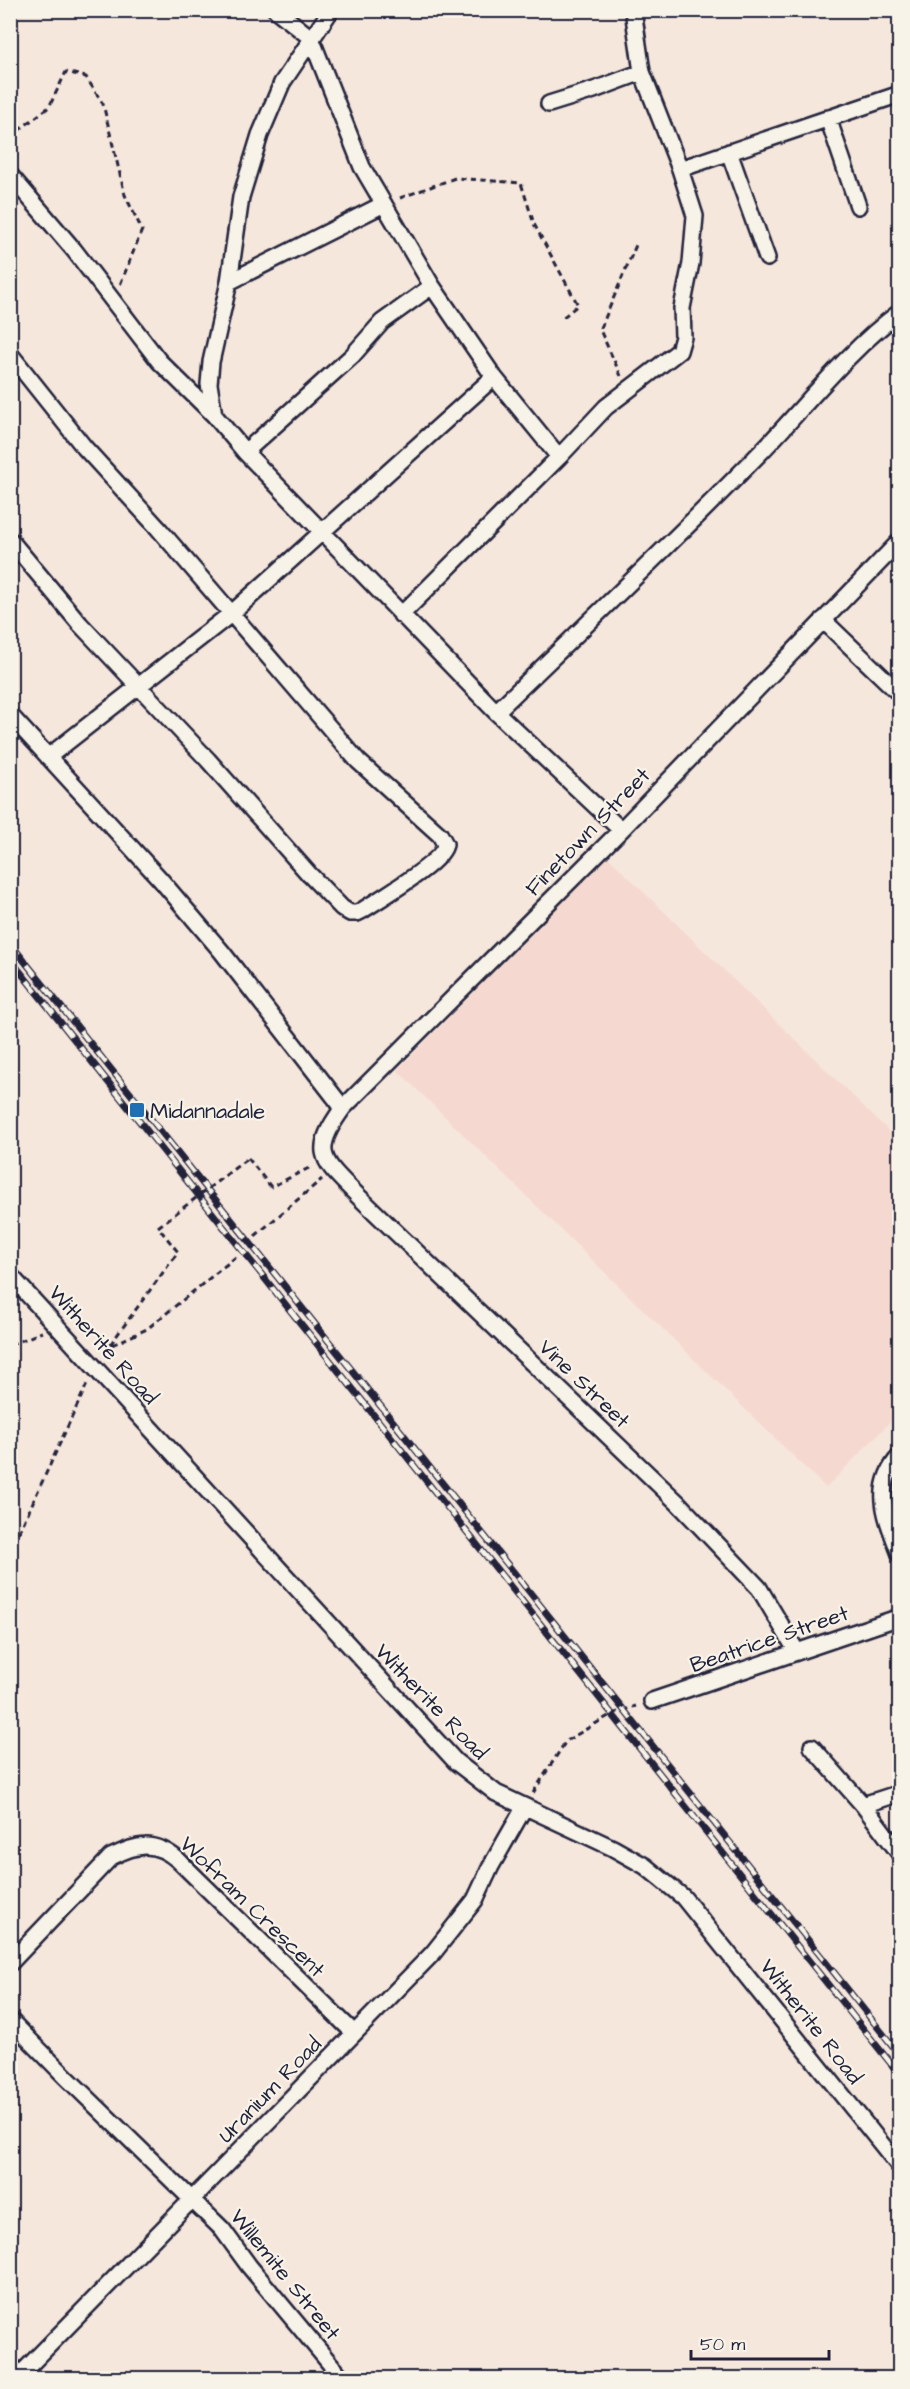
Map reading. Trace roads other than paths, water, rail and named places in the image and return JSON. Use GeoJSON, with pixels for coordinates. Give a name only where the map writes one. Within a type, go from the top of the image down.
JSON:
{"type":"FeatureCollection","features":[{"type":"Feature","properties":{"kind":"street"},"geometry":{"type":"LineString","coordinates":[[276,10],[311,38],[362,167],[432,286],[494,377],[560,457]]}},
{"type":"Feature","properties":{"kind":"street"},"geometry":{"type":"LineString","coordinates":[[214,415],[209,384],[211,362],[229,282],[241,197],[260,135],[282,83],[331,10]]}},
{"type":"Feature","properties":{"kind":"street"},"geometry":{"type":"LineString","coordinates":[[400,615],[560,457],[606,407],[679,351],[683,337],[682,308],[696,222],[681,169],[642,72],[633,10]]}},
{"type":"Feature","properties":{"kind":"street"},"geometry":{"type":"LineString","coordinates":[[549,104],[642,72]]}},
{"type":"Feature","properties":{"kind":"street"},"geometry":{"type":"LineString","coordinates":[[681,169],[900,94]]}},
{"type":"Feature","properties":{"kind":"street"},"geometry":{"type":"LineString","coordinates":[[828,118],[858,206]]}},
{"type":"Feature","properties":{"kind":"street"},"geometry":{"type":"LineString","coordinates":[[729,152],[767,258]]}},
{"type":"Feature","properties":{"kind":"street"},"geometry":{"type":"LineString","coordinates":[[10,175],[159,361],[214,415],[245,452],[322,530],[400,615],[496,712],[621,830]]}},
{"type":"Feature","properties":{"kind":"street"},"geometry":{"type":"LineString","coordinates":[[229,282],[384,204]]}},
{"type":"Feature","properties":{"kind":"street"},"geometry":{"type":"LineString","coordinates":[[245,452],[352,356],[382,322],[432,286]]}},
{"type":"Feature","properties":{"kind":"street"},"geometry":{"type":"LineString","coordinates":[[496,712],[760,453],[866,339],[900,312]]}},
{"type":"Feature","properties":{"kind":"street"},"geometry":{"type":"LineString","coordinates":[[10,354],[84,447],[232,613],[358,761],[440,835],[446,848],[439,857],[363,910],[350,913],[342,908],[208,760],[80,624],[10,540]]}},
{"type":"Feature","properties":{"kind":"street"},"geometry":{"type":"LineString","coordinates":[[48,757],[137,685],[232,613],[494,377]]}},
{"type":"Feature","properties":{"kind":"street","name":"Finetown Street"},"geometry":{"type":"LineString","coordinates":[[329,1165],[322,1147],[328,1130],[343,1108],[621,830],[900,541]]}},
{"type":"Feature","properties":{"kind":"street"},"geometry":{"type":"LineString","coordinates":[[823,620],[900,694]]}},
{"type":"Feature","properties":{"kind":"street"},"geometry":{"type":"LineString","coordinates":[[10,715],[160,879],[222,952],[343,1108]]}},
{"type":"Feature","properties":{"kind":"street","name":"Vine Street"},"geometry":{"type":"LineString","coordinates":[[329,1165],[694,1520],[759,1588],[797,1652]]}},
{"type":"Feature","properties":{"kind":"street","name":"Witherite Road"},"geometry":{"type":"LineString","coordinates":[[10,1275],[456,1762],[496,1793],[613,1848],[645,1866],[683,1897],[900,2167]]}},
{"type":"Feature","properties":{"kind":"street"},"geometry":{"type":"LineString","coordinates":[[900,1456],[886,1475],[882,1492],[900,1554]]}},
{"type":"Feature","properties":{"kind":"street","name":"Beatrice Street"},"geometry":{"type":"LineString","coordinates":[[652,1701],[900,1617]]}},
{"type":"Feature","properties":{"kind":"street"},"geometry":{"type":"LineString","coordinates":[[812,1747],[863,1805],[900,1854]]}},
{"type":"Feature","properties":{"kind":"street"},"geometry":{"type":"LineString","coordinates":[[863,1805],[900,1793]]}},
{"type":"Feature","properties":{"kind":"street","name":"Uranium Road"},"geometry":{"type":"LineString","coordinates":[[17,2379],[433,1953],[476,1900],[491,1866],[524,1808]]}},
{"type":"Feature","properties":{"kind":"street","name":"Wofram Crescent"},"geometry":{"type":"LineString","coordinates":[[10,1963],[111,1857],[131,1847],[147,1846],[166,1850],[178,1860],[354,2033]]}},
{"type":"Feature","properties":{"kind":"street"},"geometry":{"type":"LineString","coordinates":[[10,2020],[64,2076],[193,2200]]}},
{"type":"Feature","properties":{"kind":"street","name":"Willemite Street"},"geometry":{"type":"LineString","coordinates":[[193,2200],[222,2229],[249,2266],[342,2379]]}},
{"type":"Feature","properties":{"kind":"railway"},"geometry":{"type":"LineString","coordinates":[[10,943],[900,2055]]}},
{"type":"Feature","properties":{"kind":"railway"},"geometry":{"type":"LineString","coordinates":[[10,959],[900,2075]]}},
{"type":"Feature","properties":{"kind":"place","name":"Midannadale"},"geometry":{"type":"Point","coordinates":[137,1110]}}]}
